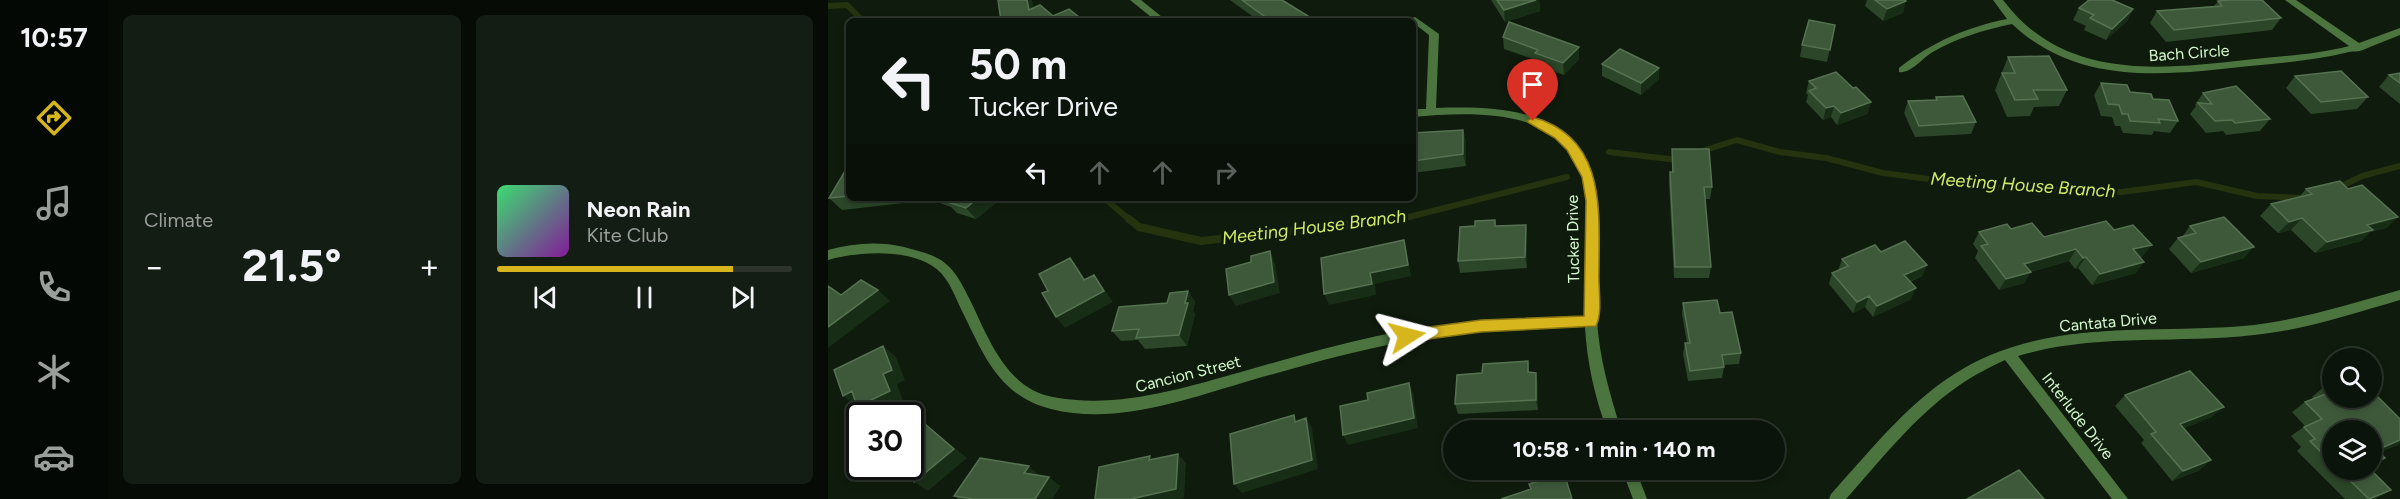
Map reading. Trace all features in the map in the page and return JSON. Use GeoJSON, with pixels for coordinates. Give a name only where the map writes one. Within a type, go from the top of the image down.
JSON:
{"type":"FeatureCollection","features":[{"type":"Feature","properties":{"kind":"street"},"geometry":{"type":"LineString","coordinates":[[1135,0],[1158,18]]}},
{"type":"Feature","properties":{"kind":"street","name":"Bach Circle"},"geometry":{"type":"LineString","coordinates":[[1998,0],[2012,21],[2055,49],[2080,59],[2143,71],[2177,70],[2323,56],[2359,48],[2400,31]]}},
{"type":"Feature","properties":{"kind":"street"},"geometry":{"type":"LineString","coordinates":[[2290,0],[2359,48]]}},
{"type":"Feature","properties":{"kind":"street"},"geometry":{"type":"LineString","coordinates":[[1416,21],[1434,34],[1431,111]]}},
{"type":"Feature","properties":{"kind":"street"},"geometry":{"type":"LineString","coordinates":[[1903,70],[1919,56],[1949,38],[1974,28],[2012,21]]}},
{"type":"Feature","properties":{"kind":"street","name":"Tucker Drive"},"geometry":{"type":"LineString","coordinates":[[1416,113],[1474,108],[1522,116],[1559,135],[1572,147],[1589,177],[1592,201],[1591,322],[1602,392],[1611,420]]}},
{"type":"Feature","properties":{"kind":"street","name":"Cancion Street"},"geometry":{"type":"LineString","coordinates":[[828,255],[842,250],[885,248],[916,254],[940,265],[954,282],[1002,375],[1023,392],[1050,403],[1094,408],[1151,403],[1313,358],[1407,336],[1481,326],[1591,322]]}},
{"type":"Feature","properties":{"kind":"street","name":"Cantata Drive"},"geometry":{"type":"LineString","coordinates":[[1836,499],[1918,411],[1942,389],[1972,370],[2008,355],[2063,340],[2254,330],[2300,322],[2400,295]]}},
{"type":"Feature","properties":{"kind":"street","name":"Interlude Drive"},"geometry":{"type":"LineString","coordinates":[[2008,355],[2121,499]]}},
{"type":"Feature","properties":{"kind":"street"},"geometry":{"type":"LineString","coordinates":[[1633,480],[1640,499]]}},
{"type":"Feature","properties":{"kind":"building"},"geometry":{"type":"Polygon","coordinates":[[[998,0],[1027,0],[1029,10],[1040,5],[1053,16],[1069,9],[1080,18],[1001,18],[998,0]]]}},
{"type":"Feature","properties":{"kind":"building"},"geometry":{"type":"Polygon","coordinates":[[[1242,0],[1282,0],[1308,16],[1304,18],[1267,18],[1242,0]]]}},
{"type":"Feature","properties":{"kind":"building"},"geometry":{"type":"Polygon","coordinates":[[[1497,0],[1536,0],[1504,10],[1497,0]]]}},
{"type":"Feature","properties":{"kind":"building"},"geometry":{"type":"Polygon","coordinates":[[[1875,0],[1905,0],[1906,1],[1887,9],[1875,0]]]}},
{"type":"Feature","properties":{"kind":"building"},"geometry":{"type":"Polygon","coordinates":[[[2089,0],[2112,0],[2133,9],[2112,29],[2090,18],[2094,15],[2079,8],[2089,0]]]}},
{"type":"Feature","properties":{"kind":"building"},"geometry":{"type":"Polygon","coordinates":[[[2262,0],[2281,18],[2174,30],[2157,11],[2222,6],[2218,1],[2262,0]]]}},
{"type":"Feature","properties":{"kind":"building"},"geometry":{"type":"Polygon","coordinates":[[[1809,20],[1835,25],[1830,50],[1802,45],[1809,20]]]}},
{"type":"Feature","properties":{"kind":"building"},"geometry":{"type":"Polygon","coordinates":[[[1509,22],[1579,47],[1563,63],[1535,53],[1538,50],[1503,37],[1509,22]]]}},
{"type":"Feature","properties":{"kind":"building"},"geometry":{"type":"Polygon","coordinates":[[[1620,49],[1659,68],[1641,83],[1602,64],[1620,49]]]}},
{"type":"Feature","properties":{"kind":"building"},"geometry":{"type":"Polygon","coordinates":[[[2049,56],[2067,90],[2033,90],[2038,99],[2015,100],[2002,73],[2015,73],[2008,57],[2049,56]]]}},
{"type":"Feature","properties":{"kind":"building"},"geometry":{"type":"Polygon","coordinates":[[[2341,71],[2368,97],[2321,102],[2295,76],[2341,71]]]}},
{"type":"Feature","properties":{"kind":"building"},"geometry":{"type":"Polygon","coordinates":[[[1836,72],[1871,102],[1841,113],[1834,106],[1826,108],[1809,91],[1816,88],[1809,81],[1836,72]]]}},
{"type":"Feature","properties":{"kind":"building"},"geometry":{"type":"Polygon","coordinates":[[[2400,73],[2400,83],[2389,75],[2400,73]]]}},
{"type":"Feature","properties":{"kind":"building"},"geometry":{"type":"Polygon","coordinates":[[[2101,83],[2127,85],[2130,92],[2151,94],[2153,99],[2169,100],[2178,121],[2158,119],[2160,123],[2130,121],[2128,114],[2122,114],[2119,105],[2108,104],[2101,83]]]}},
{"type":"Feature","properties":{"kind":"building"},"geometry":{"type":"Polygon","coordinates":[[[2236,86],[2270,119],[2235,123],[2232,120],[2215,121],[2198,103],[2212,104],[2203,93],[2236,86]]]}},
{"type":"Feature","properties":{"kind":"building"},"geometry":{"type":"Polygon","coordinates":[[[1963,96],[1976,122],[1919,126],[1908,101],[1937,100],[1936,97],[1963,96]]]}},
{"type":"Feature","properties":{"kind":"building"},"geometry":{"type":"Polygon","coordinates":[[[1463,130],[1463,154],[1416,161],[1416,133],[1463,130]]]}},
{"type":"Feature","properties":{"kind":"building"},"geometry":{"type":"Polygon","coordinates":[[[1672,149],[1709,149],[1712,187],[1704,187],[1711,267],[1675,267],[1670,172],[1673,172],[1672,149]]]}},
{"type":"Feature","properties":{"kind":"building"},"geometry":{"type":"Polygon","coordinates":[[[845,171],[846,171],[846,196],[829,198],[845,171]]]}},
{"type":"Feature","properties":{"kind":"building"},"geometry":{"type":"Polygon","coordinates":[[[2340,181],[2348,189],[2362,185],[2398,217],[2367,225],[2373,230],[2327,242],[2302,218],[2289,222],[2271,204],[2312,194],[2306,189],[2340,181]]]}},
{"type":"Feature","properties":{"kind":"building"},"geometry":{"type":"Polygon","coordinates":[[[948,201],[974,201],[966,208],[948,201]]]}},
{"type":"Feature","properties":{"kind":"building"},"geometry":{"type":"Polygon","coordinates":[[[2224,217],[2254,247],[2201,262],[2178,238],[2196,233],[2190,226],[2224,217]]]}},
{"type":"Feature","properties":{"kind":"building"},"geometry":{"type":"Polygon","coordinates":[[[1495,220],[1495,226],[1526,225],[1525,257],[1458,261],[1460,227],[1475,226],[1475,221],[1495,220]]]}},
{"type":"Feature","properties":{"kind":"building"},"geometry":{"type":"Polygon","coordinates":[[[2106,221],[2114,230],[2133,225],[2152,245],[2133,249],[2144,262],[2100,274],[2076,249],[2024,264],[2031,272],[2006,279],[1981,246],[1988,244],[1979,232],[2007,224],[2011,229],[2032,223],[2044,237],[2106,221]]]}},
{"type":"Feature","properties":{"kind":"building"},"geometry":{"type":"Polygon","coordinates":[[[1404,240],[1408,265],[1370,273],[1372,284],[1324,294],[1321,258],[1404,240]]]}},
{"type":"Feature","properties":{"kind":"building"},"geometry":{"type":"Polygon","coordinates":[[[1905,241],[1927,265],[1904,275],[1916,288],[1877,306],[1869,296],[1857,302],[1832,273],[1848,266],[1842,259],[1875,245],[1881,252],[1905,241]]]}},
{"type":"Feature","properties":{"kind":"building"},"geometry":{"type":"Polygon","coordinates":[[[1270,251],[1274,282],[1229,295],[1226,269],[1251,262],[1251,256],[1270,251]]]}},
{"type":"Feature","properties":{"kind":"building"},"geometry":{"type":"Polygon","coordinates":[[[1070,258],[1084,280],[1094,275],[1104,291],[1056,317],[1042,293],[1048,291],[1039,274],[1070,258]]]}},
{"type":"Feature","properties":{"kind":"building"},"geometry":{"type":"Polygon","coordinates":[[[861,280],[878,290],[828,327],[828,286],[841,295],[861,280]]]}},
{"type":"Feature","properties":{"kind":"building"},"geometry":{"type":"Polygon","coordinates":[[[1188,291],[1185,303],[1188,303],[1179,335],[1136,338],[1139,329],[1112,331],[1119,307],[1167,303],[1170,293],[1188,291]]]}},
{"type":"Feature","properties":{"kind":"building"},"geometry":{"type":"Polygon","coordinates":[[[1717,300],[1720,313],[1732,312],[1741,353],[1722,355],[1724,367],[1690,371],[1685,343],[1690,343],[1683,303],[1717,300]]]}},
{"type":"Feature","properties":{"kind":"building"},"geometry":{"type":"Polygon","coordinates":[[[883,346],[892,370],[883,374],[890,391],[867,402],[855,402],[852,391],[843,396],[834,370],[883,346]]]}},
{"type":"Feature","properties":{"kind":"building"},"geometry":{"type":"Polygon","coordinates":[[[1528,361],[1528,372],[1536,373],[1536,400],[1455,404],[1457,375],[1482,373],[1483,364],[1528,361]]]}},
{"type":"Feature","properties":{"kind":"building"},"geometry":{"type":"Polygon","coordinates":[[[2190,371],[2224,407],[2180,424],[2211,460],[2183,471],[2151,434],[2156,432],[2125,395],[2190,371]]]}},
{"type":"Feature","properties":{"kind":"building"},"geometry":{"type":"Polygon","coordinates":[[[1409,383],[1414,418],[1343,435],[1340,406],[1368,400],[1367,393],[1409,383]]]}},
{"type":"Feature","properties":{"kind":"building"},"geometry":{"type":"Polygon","coordinates":[[[2322,395],[2322,408],[2382,408],[2382,401],[2400,419],[2400,440],[2382,448],[2382,420],[2322,420],[2322,453],[2310,441],[2315,439],[2304,427],[2322,419],[2305,402],[2322,395]]]}},
{"type":"Feature","properties":{"kind":"building"},"geometry":{"type":"Polygon","coordinates":[[[1294,415],[1295,422],[1306,418],[1312,460],[1234,484],[1230,434],[1294,415]]]}},
{"type":"Feature","properties":{"kind":"building"},"geometry":{"type":"Polygon","coordinates":[[[924,423],[954,449],[924,474],[924,423]]]}},
{"type":"Feature","properties":{"kind":"building"},"geometry":{"type":"Polygon","coordinates":[[[1178,454],[1176,489],[1131,499],[1095,499],[1099,467],[1150,456],[1149,460],[1178,454]]]}},
{"type":"Feature","properties":{"kind":"building"},"geometry":{"type":"Polygon","coordinates":[[[980,458],[1029,466],[1024,473],[1049,477],[1035,499],[974,499],[954,496],[980,458]]]}},
{"type":"Feature","properties":{"kind":"building"},"geometry":{"type":"Polygon","coordinates":[[[2019,470],[2044,499],[1967,499],[2019,470]]]}},
{"type":"Feature","properties":{"kind":"building"},"geometry":{"type":"Polygon","coordinates":[[[1542,480],[1566,480],[1572,499],[1501,499],[1531,489],[1529,484],[1542,480]]]}},
{"type":"Feature","properties":{"kind":"building"},"geometry":{"type":"Polygon","coordinates":[[[2349,480],[2381,480],[2391,490],[2369,499],[2349,480]]]}},
{"type":"Feature","properties":{"kind":"waterway","name":"Meeting House Branch"},"geometry":{"type":"LineString","coordinates":[[828,6],[847,5],[860,18]]}},
{"type":"Feature","properties":{"kind":"waterway","name":"Meeting House Branch"},"geometry":{"type":"LineString","coordinates":[[1699,152],[1737,140],[1780,152],[1826,158],[1883,173],[1991,187],[2122,192],[2196,182],[2257,196],[2303,198]]}},
{"type":"Feature","properties":{"kind":"waterway","name":"Meeting House Branch"},"geometry":{"type":"LineString","coordinates":[[1609,152],[1678,160]]}},
{"type":"Feature","properties":{"kind":"waterway","name":"Meeting House Branch"},"geometry":{"type":"LineString","coordinates":[[2336,189],[2362,176],[2400,166]]}},
{"type":"Feature","properties":{"kind":"waterway","name":"Meeting House Branch"},"geometry":{"type":"LineString","coordinates":[[1393,221],[1567,177]]}},
{"type":"Feature","properties":{"kind":"waterway","name":"Meeting House Branch"},"geometry":{"type":"LineString","coordinates":[[1108,201],[1131,221]]}},
{"type":"Feature","properties":{"kind":"waterway","name":"Meeting House Branch"},"geometry":{"type":"LineString","coordinates":[[1129,219],[1139,227],[1201,241],[1399,219]]}},
{"type":"Feature","properties":{"kind":"route"},"geometry":{"type":"LineString","coordinates":[[1407,336],[1453,328],[1591,322],[1592,201],[1589,177],[1572,147],[1559,135],[1533,121]]}}]}
